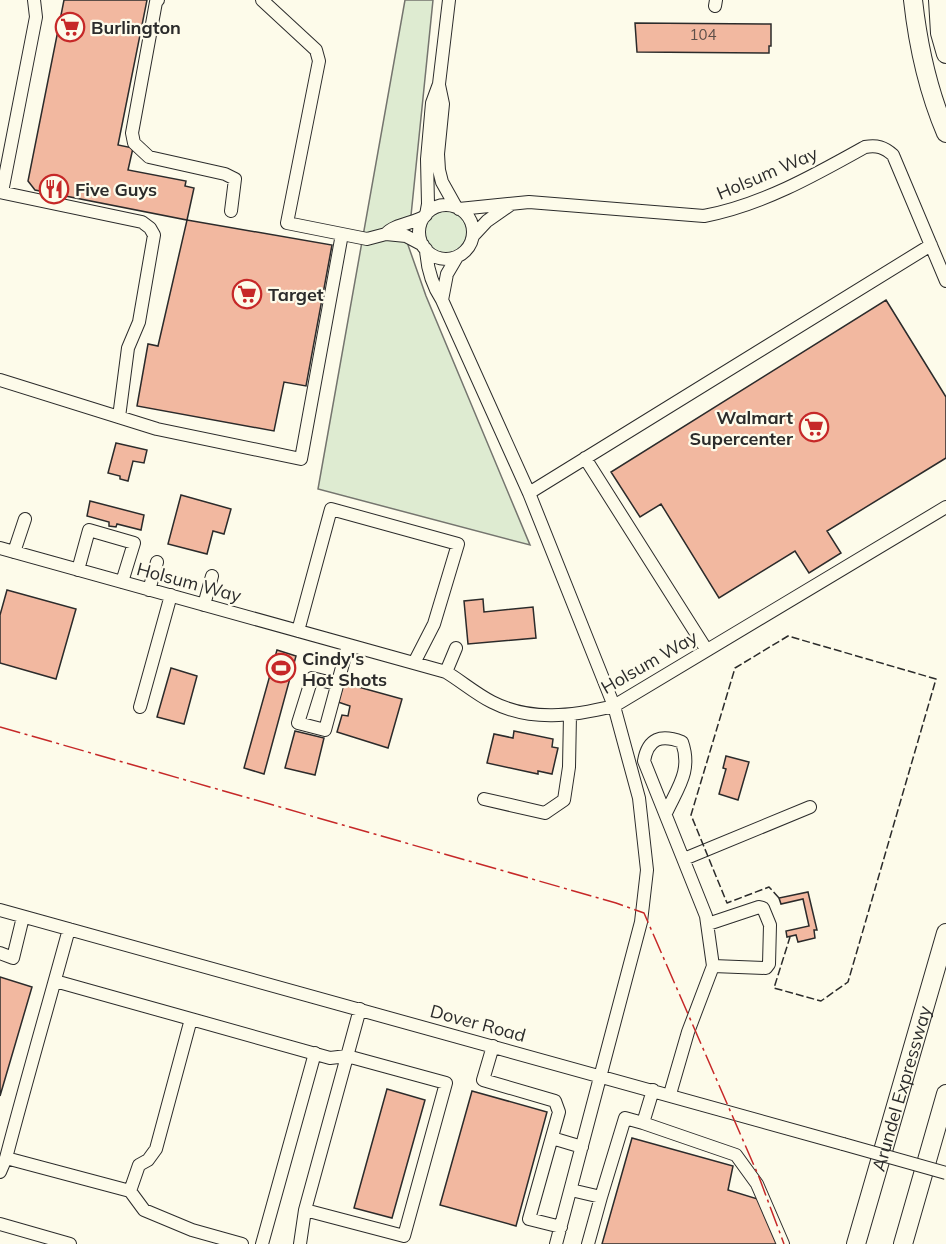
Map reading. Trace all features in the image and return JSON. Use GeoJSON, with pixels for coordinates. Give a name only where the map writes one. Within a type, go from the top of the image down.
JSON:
{"type":"FeatureCollection","features":[{"type":"Feature","properties":{"kind":"highway"},"geometry":{"type":"LineString","coordinates":[[914,0],[917,39],[936,111],[946,133]]}},
{"type":"Feature","properties":{"kind":"highway"},"geometry":{"type":"LineString","coordinates":[[938,0],[940,33],[946,54]]}},
{"type":"Feature","properties":{"kind":"highway","name":"Arundel Expressway"},"geometry":{"type":"LineString","coordinates":[[856,1244],[946,933]]}},
{"type":"Feature","properties":{"kind":"highway"},"geometry":{"type":"LineString","coordinates":[[903,1244],[946,1094]]}},
{"type":"Feature","properties":{"kind":"street"},"geometry":{"type":"LineString","coordinates":[[34,0],[36,17],[1,192],[142,222],[150,228],[154,236],[139,322],[128,348],[119,417]]}},
{"type":"Feature","properties":{"kind":"street"},"geometry":{"type":"LineString","coordinates":[[158,0],[132,133],[134,142],[148,157],[225,174],[235,179],[231,211]]}},
{"type":"Feature","properties":{"kind":"street"},"geometry":{"type":"LineString","coordinates":[[262,0],[316,50],[319,61],[287,223],[367,239],[386,234],[406,236],[437,257],[450,259],[468,249],[473,236],[487,220],[511,205]]}},
{"type":"Feature","properties":{"kind":"street"},"geometry":{"type":"LineString","coordinates":[[449,0],[439,84],[432,103],[427,159],[428,204],[420,231],[427,262],[435,289],[529,493],[614,706],[639,798],[647,870],[641,922],[556,1244]]}},
{"type":"Feature","properties":{"kind":"street"},"geometry":{"type":"LineString","coordinates":[[439,84],[443,104],[438,154],[439,170],[442,182],[457,208],[470,220],[473,236]]}},
{"type":"Feature","properties":{"kind":"street","name":"Holsum Way"},"geometry":{"type":"LineString","coordinates":[[511,205],[529,202],[704,216],[729,211],[797,184],[865,147],[876,145],[885,148],[893,155],[946,281]]}},
{"type":"Feature","properties":{"kind":"street"},"geometry":{"type":"LineString","coordinates":[[386,234],[391,228],[413,223],[439,206],[457,208],[511,205]]}},
{"type":"Feature","properties":{"kind":"street"},"geometry":{"type":"LineString","coordinates":[[0,380],[157,429],[300,459],[342,234]]}},
{"type":"Feature","properties":{"kind":"street"},"geometry":{"type":"LineString","coordinates":[[529,493],[930,245]]}},
{"type":"Feature","properties":{"kind":"street"},"geometry":{"type":"LineString","coordinates":[[442,300],[447,274],[457,257]]}},
{"type":"Feature","properties":{"kind":"street"},"geometry":{"type":"LineString","coordinates":[[585,458],[706,649]]}},
{"type":"Feature","properties":{"kind":"street","name":"Holsum Way"},"geometry":{"type":"LineString","coordinates":[[0,548],[446,672],[492,702],[520,713],[547,716],[581,714],[614,706],[946,507]]}},
{"type":"Feature","properties":{"kind":"street"},"geometry":{"type":"LineString","coordinates":[[298,631],[331,509],[458,544],[434,624],[414,663]]}},
{"type":"Feature","properties":{"kind":"street"},"geometry":{"type":"LineString","coordinates":[[14,552],[25,519]]}},
{"type":"Feature","properties":{"kind":"street"},"geometry":{"type":"LineString","coordinates":[[78,570],[89,530],[100,533],[134,543],[122,582]]}},
{"type":"Feature","properties":{"kind":"street"},"geometry":{"type":"LineString","coordinates":[[149,590],[157,562]]}},
{"type":"Feature","properties":{"kind":"street"},"geometry":{"type":"LineString","coordinates":[[204,605],[212,576]]}},
{"type":"Feature","properties":{"kind":"street"},"geometry":{"type":"LineString","coordinates":[[140,707],[171,595]]}},
{"type":"Feature","properties":{"kind":"street"},"geometry":{"type":"LineString","coordinates":[[336,684],[348,645]]}},
{"type":"Feature","properties":{"kind":"street"},"geometry":{"type":"LineString","coordinates":[[446,672],[456,648]]}},
{"type":"Feature","properties":{"kind":"street"},"geometry":{"type":"LineString","coordinates":[[484,799],[545,813],[564,800],[569,767],[570,715]]}},
{"type":"Feature","properties":{"kind":"street"},"geometry":{"type":"LineString","coordinates":[[666,813],[686,770],[686,756],[682,742],[670,737],[656,740],[646,748],[644,761],[708,924],[713,966],[687,1032],[670,1094]]}},
{"type":"Feature","properties":{"kind":"street"},"geometry":{"type":"LineString","coordinates":[[684,859],[810,807]]}},
{"type":"Feature","properties":{"kind":"street"},"geometry":{"type":"LineString","coordinates":[[708,924],[759,907],[763,908],[770,925],[769,964],[766,968],[713,966]]}},
{"type":"Feature","properties":{"kind":"street","name":"Dover Road"},"geometry":{"type":"LineString","coordinates":[[0,910],[670,1094],[946,1173]]}},
{"type":"Feature","properties":{"kind":"street"},"geometry":{"type":"LineString","coordinates":[[0,953],[13,958],[23,917]]}},
{"type":"Feature","properties":{"kind":"street"},"geometry":{"type":"LineString","coordinates":[[0,1172],[6,1158],[69,929]]}},
{"type":"Feature","properties":{"kind":"street"},"geometry":{"type":"LineString","coordinates":[[55,981],[330,1058],[347,1056],[446,1083],[404,1236],[305,1210]]}},
{"type":"Feature","properties":{"kind":"street"},"geometry":{"type":"LineString","coordinates":[[301,1244],[305,1210],[360,1009]]}},
{"type":"Feature","properties":{"kind":"street"},"geometry":{"type":"LineString","coordinates":[[130,1191],[139,1165],[148,1160],[156,1149],[192,1019]]}},
{"type":"Feature","properties":{"kind":"street"},"geometry":{"type":"LineString","coordinates":[[493,1046],[483,1080],[555,1101],[559,1112],[529,1219],[561,1227]]}},
{"type":"Feature","properties":{"kind":"street"},"geometry":{"type":"LineString","coordinates":[[262,1244],[315,1053]]}},
{"type":"Feature","properties":{"kind":"street"},"geometry":{"type":"LineString","coordinates":[[644,1123],[653,1090]]}},
{"type":"Feature","properties":{"kind":"street"},"geometry":{"type":"LineString","coordinates":[[588,1244],[625,1118],[736,1155],[757,1184],[783,1244]]}},
{"type":"Feature","properties":{"kind":"street"},"geometry":{"type":"LineString","coordinates":[[552,1138],[582,1147]]}},
{"type":"Feature","properties":{"kind":"street"},"geometry":{"type":"LineString","coordinates":[[6,1158],[130,1191],[144,1210],[192,1230],[242,1244]]}},
{"type":"Feature","properties":{"kind":"street"},"geometry":{"type":"LineString","coordinates":[[571,1190],[602,1197]]}},
{"type":"Feature","properties":{"kind":"street"},"geometry":{"type":"LineString","coordinates":[[0,1224],[70,1244]]}},
{"type":"Feature","properties":{"kind":"green space"},"geometry":{"type":"Polygon","coordinates":[[[405,0],[433,0],[408,245],[426,296],[530,545],[318,489],[405,0]]]}},
{"type":"Feature","properties":{"kind":"green space"},"geometry":{"type":"Polygon","coordinates":[[[446,211],[461,217],[467,232],[461,247],[446,253],[431,247],[425,232],[431,217],[446,211]]]}},
{"type":"Feature","properties":{"kind":"building"},"geometry":{"type":"Polygon","coordinates":[[[64,0],[147,0],[118,145],[133,148],[128,170],[186,181],[185,186],[194,188],[187,220],[35,190],[28,181],[64,0]]]}},
{"type":"Feature","properties":{"kind":"building"},"geometry":{"type":"Polygon","coordinates":[[[635,23],[771,24],[771,46],[769,46],[769,53],[637,52],[635,23]]]}},
{"type":"Feature","properties":{"kind":"building","name":"Target"},"geometry":{"type":"Polygon","coordinates":[[[187,220],[332,245],[306,386],[284,382],[274,431],[137,406],[148,344],[158,346],[187,220]]]}},
{"type":"Feature","properties":{"kind":"building","name":"Walmart Supercenter"},"geometry":{"type":"Polygon","coordinates":[[[886,300],[946,397],[946,458],[827,531],[841,553],[809,573],[795,551],[719,598],[661,504],[640,517],[611,472],[886,300]]]}},
{"type":"Feature","properties":{"kind":"building"},"geometry":{"type":"Polygon","coordinates":[[[116,443],[147,450],[144,463],[133,461],[128,481],[108,473],[116,443]]]}},
{"type":"Feature","properties":{"kind":"building"},"geometry":{"type":"Polygon","coordinates":[[[181,495],[231,509],[224,534],[213,531],[207,554],[168,544],[181,495]]]}},
{"type":"Feature","properties":{"kind":"building"},"geometry":{"type":"Polygon","coordinates":[[[90,501],[144,515],[141,530],[117,524],[116,527],[109,526],[109,522],[87,516],[90,501]]]}},
{"type":"Feature","properties":{"kind":"building"},"geometry":{"type":"Polygon","coordinates":[[[7,590],[76,609],[56,679],[0,663],[0,615],[7,590]]]}},
{"type":"Feature","properties":{"kind":"building"},"geometry":{"type":"Polygon","coordinates":[[[483,599],[484,612],[533,607],[536,638],[468,644],[464,601],[483,599]]]}},
{"type":"Feature","properties":{"kind":"building"},"geometry":{"type":"Polygon","coordinates":[[[277,650],[296,656],[264,774],[244,768],[277,650]]]}},
{"type":"Feature","properties":{"kind":"building"},"geometry":{"type":"Polygon","coordinates":[[[171,668],[197,676],[184,724],[157,717],[171,668]]]}},
{"type":"Feature","properties":{"kind":"building"},"geometry":{"type":"Polygon","coordinates":[[[344,683],[402,699],[388,748],[337,732],[342,715],[348,716],[350,706],[338,702],[344,683]]]}},
{"type":"Feature","properties":{"kind":"building"},"geometry":{"type":"Polygon","coordinates":[[[295,731],[324,738],[315,775],[285,768],[295,731]]]}},
{"type":"Feature","properties":{"kind":"building"},"geometry":{"type":"Polygon","coordinates":[[[514,731],[553,739],[552,747],[558,748],[552,774],[538,771],[538,774],[487,763],[494,734],[513,738],[514,731]]]}},
{"type":"Feature","properties":{"kind":"building"},"geometry":{"type":"Polygon","coordinates":[[[726,756],[749,762],[738,800],[719,794],[726,769],[723,768],[726,756]]]}},
{"type":"Feature","properties":{"kind":"building"},"geometry":{"type":"Polygon","coordinates":[[[808,892],[817,930],[814,930],[815,938],[798,942],[796,935],[787,937],[786,931],[809,926],[803,899],[781,904],[779,898],[808,892]]]}},
{"type":"Feature","properties":{"kind":"building"},"geometry":{"type":"Polygon","coordinates":[[[0,977],[32,987],[0,1096],[0,977]]]}},
{"type":"Feature","properties":{"kind":"building"},"geometry":{"type":"Polygon","coordinates":[[[387,1089],[425,1100],[392,1218],[354,1208],[387,1089]]]}},
{"type":"Feature","properties":{"kind":"building"},"geometry":{"type":"Polygon","coordinates":[[[472,1091],[547,1112],[516,1226],[440,1205],[472,1091]]]}},
{"type":"Feature","properties":{"kind":"building"},"geometry":{"type":"Polygon","coordinates":[[[632,1138],[733,1166],[728,1190],[761,1200],[779,1244],[602,1244],[632,1138]]]}},
{"type":"Feature","properties":{"kind":"fence"},"geometry":{"type":"LineString","coordinates":[[779,898],[769,887],[727,903],[691,815],[735,668],[788,636],[936,679],[848,982],[821,1001],[774,988],[790,937]]}},
{"type":"Feature","properties":{"kind":"power"},"geometry":{"type":"LineString","coordinates":[[0,727],[616,903],[644,913],[759,1177],[784,1244]]}},
{"type":"Feature","properties":{"kind":"place","name":"Burlington"},"geometry":{"type":"Point","coordinates":[70,27]}},
{"type":"Feature","properties":{"kind":"place","name":"Five Guys"},"geometry":{"type":"Point","coordinates":[54,189]}},
{"type":"Feature","properties":{"kind":"place","name":"Target"},"geometry":{"type":"Point","coordinates":[247,294]}},
{"type":"Feature","properties":{"kind":"place","name":"Walmart Supercenter"},"geometry":{"type":"Point","coordinates":[814,427]}},
{"type":"Feature","properties":{"kind":"place","name":"Cindy's Hot Shots"},"geometry":{"type":"Point","coordinates":[281,668]}}]}
